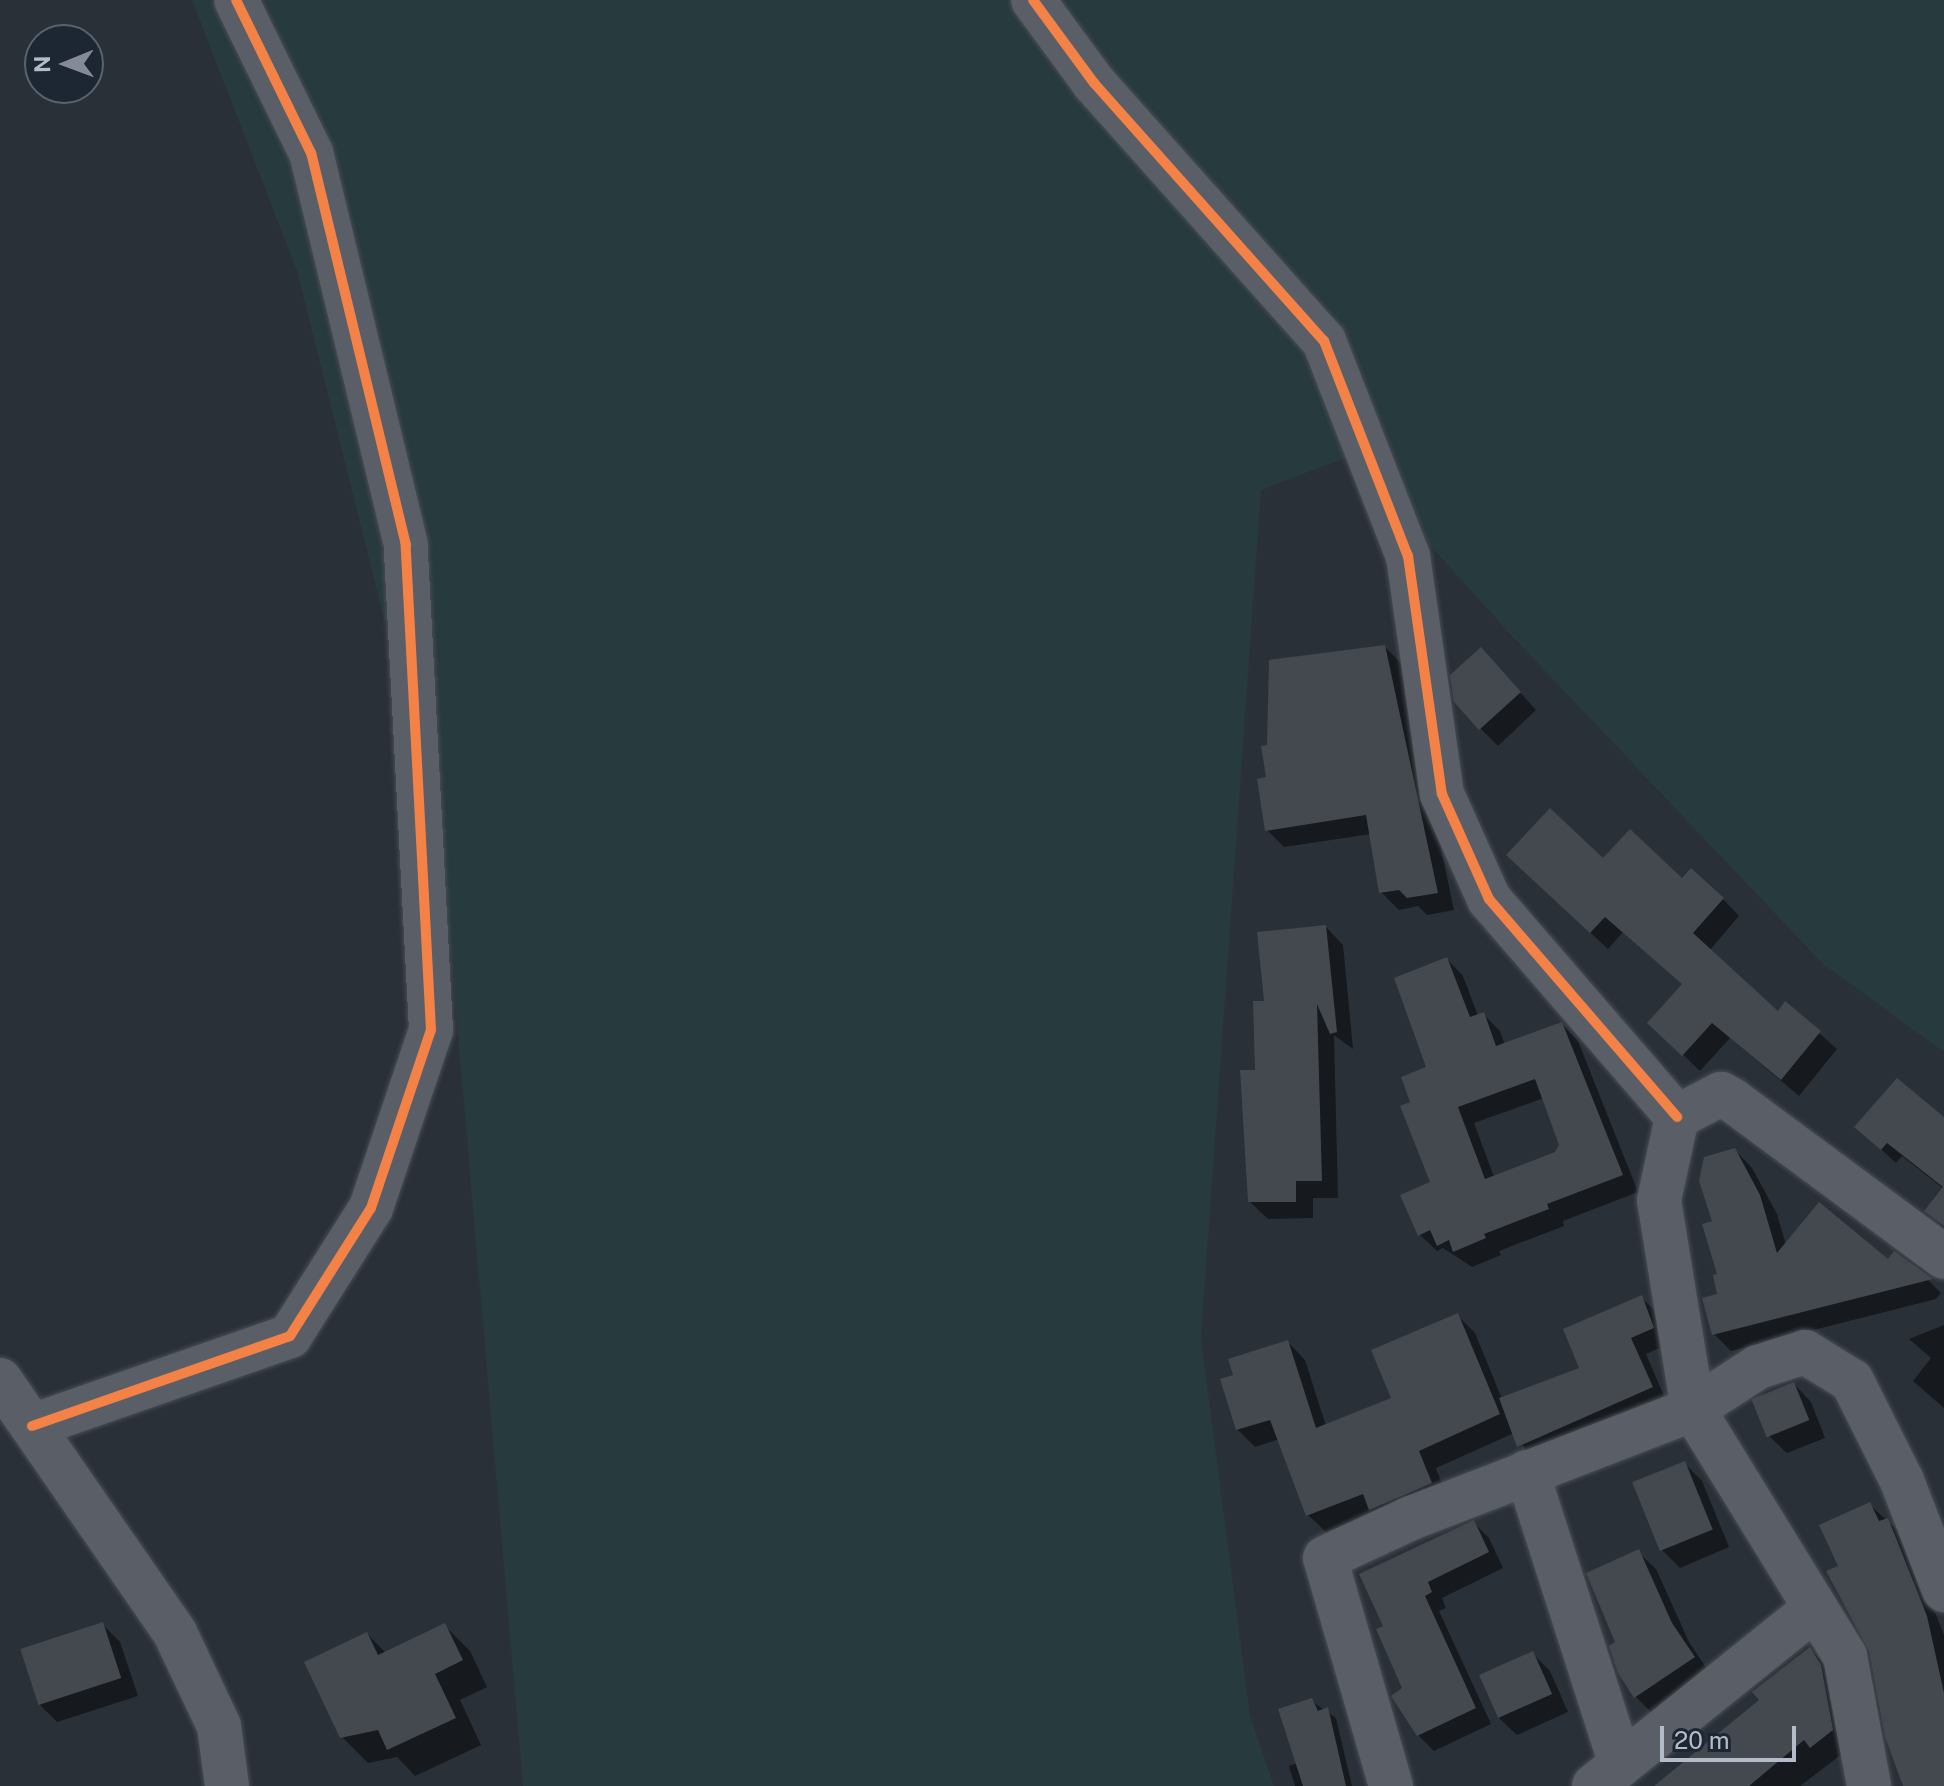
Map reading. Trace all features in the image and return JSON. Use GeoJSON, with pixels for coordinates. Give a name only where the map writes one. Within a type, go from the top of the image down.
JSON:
{"type":"FeatureCollection","features":[{"type":"Feature","properties":{"kind":"street"},"geometry":{"type":"LineString","coordinates":[[32,1426],[290,1336],[371,1208],[431,1030],[406,545],[311,153],[236,0]]}},
{"type":"Feature","properties":{"kind":"street"},"geometry":{"type":"LineString","coordinates":[[1033,0],[1094,83],[1324,341],[1408,556],[1442,794],[1483,886],[1677,1117]]}},
{"type":"Feature","properties":{"kind":"street"},"geometry":{"type":"LineString","coordinates":[[1677,1117],[1721,1094],[1944,1257]]}},
{"type":"Feature","properties":{"kind":"street"},"geometry":{"type":"LineString","coordinates":[[1677,1117],[1659,1200],[1693,1409],[1845,1656],[1869,1786]]}},
{"type":"Feature","properties":{"kind":"street"},"geometry":{"type":"LineString","coordinates":[[1391,1786],[1325,1558],[1527,1472],[1693,1409],[1758,1367],[1805,1352],[1852,1381],[1902,1481],[1944,1590]]}},
{"type":"Feature","properties":{"kind":"street"},"geometry":{"type":"LineString","coordinates":[[0,1380],[175,1633],[219,1726],[227,1786]]}},
{"type":"Feature","properties":{"kind":"street"},"geometry":{"type":"LineString","coordinates":[[1527,1472],[1607,1775],[1815,1608]]}},
{"type":"Feature","properties":{"kind":"green space"},"geometry":{"type":"Polygon","coordinates":[[[192,0],[1944,0],[1944,1052],[1823,964],[1511,635],[1350,456],[1261,490],[1201,1338],[1250,1716],[1274,1786],[523,1786],[442,851],[297,271],[192,0]]]}},
{"type":"Feature","properties":{"kind":"building"},"geometry":{"type":"Polygon","coordinates":[[[1385,645],[1438,893],[1407,898],[1399,890],[1379,893],[1366,815],[1265,831],[1257,779],[1266,777],[1261,746],[1267,745],[1269,660],[1385,645]]]}},
{"type":"Feature","properties":{"kind":"building"},"geometry":{"type":"Polygon","coordinates":[[[1481,647],[1521,692],[1479,730],[1454,702],[1450,675],[1481,647]]]}},
{"type":"Feature","properties":{"kind":"building"},"geometry":{"type":"Polygon","coordinates":[[[1550,808],[1603,858],[1630,829],[1682,878],[1691,868],[1724,898],[1693,933],[1778,1011],[1785,1001],[1821,1031],[1781,1080],[1712,1023],[1682,1056],[1647,1023],[1682,984],[1605,917],[1590,933],[1506,855],[1550,808]]]}},
{"type":"Feature","properties":{"kind":"building"},"geometry":{"type":"Polygon","coordinates":[[[1326,925],[1337,1032],[1330,1034],[1317,1004],[1322,1181],[1296,1181],[1296,1202],[1248,1202],[1240,1070],[1255,1070],[1253,1001],[1264,1001],[1257,932],[1326,925]]]}},
{"type":"Feature","properties":{"kind":"building"},"geometry":{"type":"Polygon","coordinates":[[[1447,957],[1470,1017],[1484,1012],[1496,1046],[1562,1022],[1623,1175],[1547,1204],[1549,1209],[1484,1234],[1486,1238],[1453,1252],[1449,1240],[1437,1246],[1430,1230],[1418,1236],[1400,1195],[1430,1182],[1400,1106],[1410,1102],[1401,1077],[1426,1067],[1394,978],[1447,957]],[[1535,1079],[1458,1107],[1485,1179],[1555,1152],[1559,1145],[1535,1079]]]}},
{"type":"Feature","properties":{"kind":"building"},"geometry":{"type":"Polygon","coordinates":[[[1897,1078],[1944,1117],[1944,1226],[1924,1211],[1943,1187],[1887,1143],[1881,1150],[1854,1127],[1897,1078]]]}},
{"type":"Feature","properties":{"kind":"building"},"geometry":{"type":"Polygon","coordinates":[[[1735,1148],[1760,1195],[1777,1253],[1819,1202],[1888,1259],[1894,1251],[1933,1279],[1712,1335],[1702,1298],[1717,1294],[1713,1275],[1717,1274],[1702,1224],[1712,1221],[1699,1181],[1704,1157],[1735,1148]]]}},
{"type":"Feature","properties":{"kind":"building"},"geometry":{"type":"Polygon","coordinates":[[[1642,1295],[1654,1328],[1631,1338],[1653,1387],[1517,1447],[1499,1398],[1579,1368],[1563,1329],[1642,1295]]]}},
{"type":"Feature","properties":{"kind":"building"},"geometry":{"type":"Polygon","coordinates":[[[1458,1313],[1500,1414],[1419,1451],[1432,1483],[1369,1510],[1363,1494],[1306,1516],[1270,1420],[1236,1430],[1220,1379],[1233,1375],[1228,1359],[1288,1340],[1316,1428],[1391,1398],[1371,1350],[1458,1313]]]}},
{"type":"Feature","properties":{"kind":"building"},"geometry":{"type":"Polygon","coordinates":[[[1794,1382],[1809,1420],[1767,1437],[1751,1399],[1794,1382]]]}},
{"type":"Feature","properties":{"kind":"building"},"geometry":{"type":"Polygon","coordinates":[[[1685,1461],[1713,1530],[1660,1551],[1632,1482],[1685,1461]]]}},
{"type":"Feature","properties":{"kind":"building"},"geometry":{"type":"Polygon","coordinates":[[[1870,1502],[1879,1521],[1888,1518],[1927,1616],[1944,1693],[1944,1786],[1903,1786],[1885,1737],[1869,1651],[1826,1571],[1838,1566],[1819,1525],[1870,1502]]]}},
{"type":"Feature","properties":{"kind":"building"},"geometry":{"type":"Polygon","coordinates":[[[1474,1520],[1489,1552],[1428,1582],[1432,1592],[1425,1596],[1476,1708],[1417,1736],[1391,1696],[1402,1688],[1376,1629],[1383,1626],[1359,1574],[1474,1520]]]}},
{"type":"Feature","properties":{"kind":"building"},"geometry":{"type":"Polygon","coordinates":[[[1639,1549],[1672,1623],[1695,1657],[1634,1698],[1618,1673],[1609,1646],[1615,1642],[1586,1573],[1639,1549]]]}},
{"type":"Feature","properties":{"kind":"building"},"geometry":{"type":"Polygon","coordinates":[[[103,1622],[121,1678],[38,1705],[20,1649],[103,1622]]]}},
{"type":"Feature","properties":{"kind":"building"},"geometry":{"type":"Polygon","coordinates":[[[445,1623],[463,1660],[435,1674],[456,1718],[387,1750],[378,1730],[340,1738],[304,1662],[367,1632],[378,1655],[445,1623]]]}},
{"type":"Feature","properties":{"kind":"building"},"geometry":{"type":"Polygon","coordinates":[[[1810,1647],[1821,1665],[1833,1730],[1810,1748],[1804,1740],[1749,1786],[1654,1786],[1759,1700],[1752,1692],[1810,1647]]]}},
{"type":"Feature","properties":{"kind":"building"},"geometry":{"type":"Polygon","coordinates":[[[1533,1651],[1552,1694],[1498,1718],[1479,1675],[1533,1651]]]}},
{"type":"Feature","properties":{"kind":"building"},"geometry":{"type":"Polygon","coordinates":[[[1312,1698],[1318,1711],[1328,1707],[1346,1786],[1303,1786],[1278,1709],[1312,1698]]]}},
{"type":"Feature","properties":{"kind":"cycle path"},"geometry":{"type":"LineString","coordinates":[[32,1426],[290,1336],[371,1208],[431,1030],[406,545],[311,153],[236,0]]}},
{"type":"Feature","properties":{"kind":"cycle path"},"geometry":{"type":"LineString","coordinates":[[1033,0],[1094,83],[1324,341],[1408,556],[1442,794],[1489,899],[1677,1117]]}}]}
